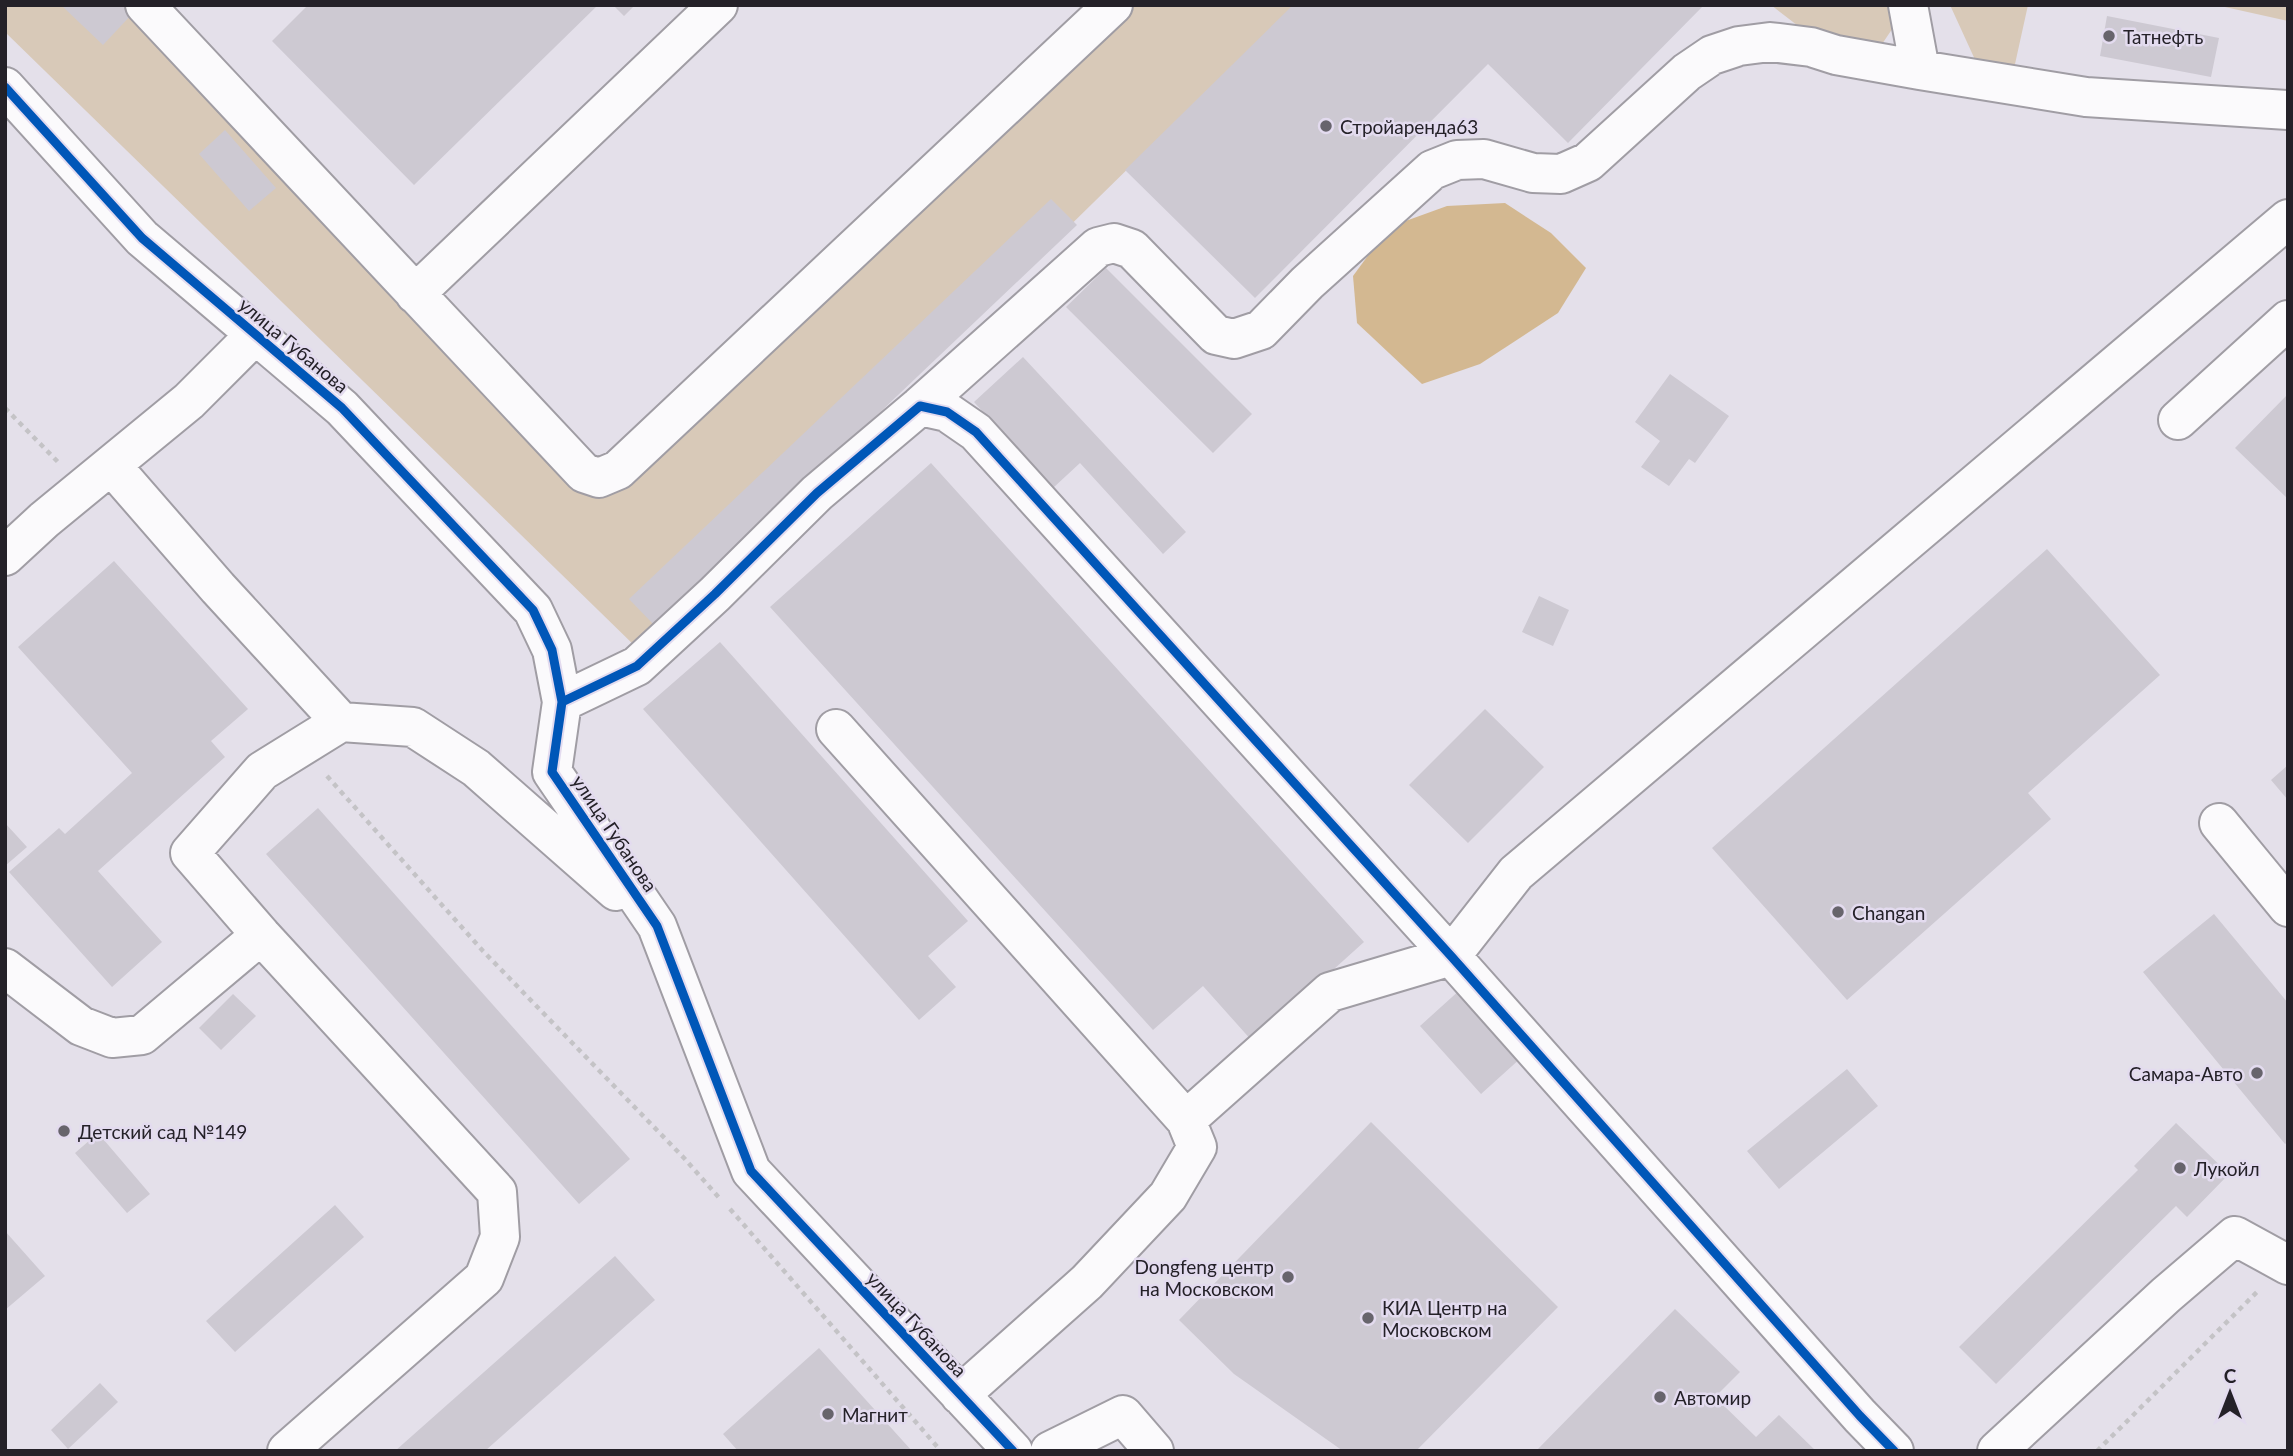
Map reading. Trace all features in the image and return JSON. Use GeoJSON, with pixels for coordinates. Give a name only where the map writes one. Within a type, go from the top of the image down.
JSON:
{"type":"FeatureCollection","features":[{"type":"Feature","properties":{"kind":"street"},"geometry":{"type":"LineString","coordinates":[[145,5],[584,473],[599,478],[618,470],[1113,5]]}},
{"type":"Feature","properties":{"kind":"street"},"geometry":{"type":"LineString","coordinates":[[415,294],[718,5]]}},
{"type":"Feature","properties":{"kind":"street"},"geometry":{"type":"LineString","coordinates":[[1909,5],[1920,71]]}},
{"type":"Feature","properties":{"kind":"street"},"geometry":{"type":"LineString","coordinates":[[562,702],[636,666],[715,594],[817,493],[920,406],[1098,247],[1114,243],[1132,248],[1216,335],[1234,339],[1261,330],[1307,283],[1432,170],[1457,160],[1484,159],[1533,173],[1561,174],[1588,162],[1687,72],[1712,55],[1739,46],[1770,42],[1811,47],[1836,55],[1920,71],[2086,97],[2288,110]]}},
{"type":"Feature","properties":{"kind":"street","name":"улица Губанова"},"geometry":{"type":"LineString","coordinates":[[5,87],[142,239],[342,408],[533,610],[552,650],[562,702],[552,772],[657,926],[751,1171],[1013,1451]]}},
{"type":"Feature","properties":{"kind":"street"},"geometry":{"type":"LineString","coordinates":[[1186,1120],[1330,992],[1451,956],[1516,873],[2288,219]]}},
{"type":"Feature","properties":{"kind":"street"},"geometry":{"type":"LineString","coordinates":[[2178,420],[2288,320]]}},
{"type":"Feature","properties":{"kind":"street"},"geometry":{"type":"LineString","coordinates":[[5,556],[44,520],[189,401],[255,335]]}},
{"type":"Feature","properties":{"kind":"street"},"geometry":{"type":"LineString","coordinates":[[920,406],[947,412],[976,432],[1451,956],[1894,1451]]}},
{"type":"Feature","properties":{"kind":"street"},"geometry":{"type":"LineString","coordinates":[[97,477],[218,588],[341,722]]}},
{"type":"Feature","properties":{"kind":"street"},"geometry":{"type":"LineString","coordinates":[[287,1451],[484,1278],[500,1237],[497,1192],[190,853],[262,771],[341,722],[413,727],[476,768],[657,926]]}},
{"type":"Feature","properties":{"kind":"street"},"geometry":{"type":"LineString","coordinates":[[836,729],[1186,1120],[1197,1147],[1168,1196],[1087,1282],[960,1395]]}},
{"type":"Feature","properties":{"kind":"street"},"geometry":{"type":"LineString","coordinates":[[476,768],[552,772]]}},
{"type":"Feature","properties":{"kind":"street"},"geometry":{"type":"LineString","coordinates":[[2219,822],[2288,907]]}},
{"type":"Feature","properties":{"kind":"street"},"geometry":{"type":"LineString","coordinates":[[5,968],[81,1026],[112,1038],[142,1035],[261,934]]}},
{"type":"Feature","properties":{"kind":"street"},"geometry":{"type":"LineString","coordinates":[[1997,1451],[2166,1295],[2235,1236],[2286,1264]]}},
{"type":"Feature","properties":{"kind":"street"},"geometry":{"type":"LineString","coordinates":[[1050,1451],[1123,1415],[1154,1451]]}},
{"type":"Feature","properties":{"kind":"path"},"geometry":{"type":"LineString","coordinates":[[5,408],[97,477]]}},
{"type":"Feature","properties":{"kind":"path"},"geometry":{"type":"LineString","coordinates":[[302,748],[483,951],[684,1158],[941,1451]]}},
{"type":"Feature","properties":{"kind":"path"},"geometry":{"type":"LineString","coordinates":[[2097,1451],[2286,1264]]}},
{"type":"Feature","properties":{"kind":"shaded area"},"geometry":{"type":"Polygon","coordinates":[[[5,5],[127,5],[584,473],[1098,5],[1295,5],[638,649],[5,32],[5,5]]]}},
{"type":"Feature","properties":{"kind":"shaded area"},"geometry":{"type":"Polygon","coordinates":[[[1771,5],[1894,5],[1901,16],[1880,47],[1836,55],[1771,5]]]}},
{"type":"Feature","properties":{"kind":"shaded area"},"geometry":{"type":"Polygon","coordinates":[[[1950,5],[2028,5],[2015,64],[1977,64],[1950,5]]]}},
{"type":"Feature","properties":{"kind":"shaded area"},"geometry":{"type":"Polygon","coordinates":[[[2216,5],[2288,5],[2288,21],[2216,5]]]}},
{"type":"Feature","properties":{"kind":"shaded area"},"geometry":{"type":"Polygon","coordinates":[[[1505,203],[1551,233],[1586,268],[1558,313],[1480,364],[1422,384],[1357,323],[1353,276],[1389,227],[1447,206],[1505,203]]]}},
{"type":"Feature","properties":{"kind":"building"},"geometry":{"type":"Polygon","coordinates":[[[61,5],[125,5],[133,13],[103,45],[61,5]]]}},
{"type":"Feature","properties":{"kind":"building"},"geometry":{"type":"Polygon","coordinates":[[[308,5],[598,5],[414,185],[272,41],[308,5]]]}},
{"type":"Feature","properties":{"kind":"building"},"geometry":{"type":"Polygon","coordinates":[[[613,5],[635,5],[624,16],[613,5]]]}},
{"type":"Feature","properties":{"kind":"building"},"geometry":{"type":"Polygon","coordinates":[[[1293,5],[1704,5],[1568,143],[1488,64],[1255,298],[1125,170],[1293,5]]]}},
{"type":"Feature","properties":{"kind":"building"},"geometry":{"type":"Polygon","coordinates":[[[2107,16],[2219,38],[2211,77],[2100,56],[2107,16]]]}},
{"type":"Feature","properties":{"kind":"building"},"geometry":{"type":"Polygon","coordinates":[[[225,130],[276,188],[249,211],[199,154],[225,130]]]}},
{"type":"Feature","properties":{"kind":"building"},"geometry":{"type":"Polygon","coordinates":[[[1051,199],[1077,225],[655,626],[629,599],[1051,199]]]}},
{"type":"Feature","properties":{"kind":"building"},"geometry":{"type":"Polygon","coordinates":[[[1106,268],[1252,414],[1213,453],[1066,307],[1106,268]]]}},
{"type":"Feature","properties":{"kind":"building"},"geometry":{"type":"Polygon","coordinates":[[[1023,357],[1186,532],[1163,554],[1080,463],[1053,488],[974,402],[1023,357]]]}},
{"type":"Feature","properties":{"kind":"building"},"geometry":{"type":"Polygon","coordinates":[[[1670,374],[1729,416],[1695,463],[1689,459],[1669,486],[1641,467],[1660,441],[1635,422],[1670,374]]]}},
{"type":"Feature","properties":{"kind":"building"},"geometry":{"type":"Polygon","coordinates":[[[2288,394],[2288,499],[2235,448],[2288,394]]]}},
{"type":"Feature","properties":{"kind":"building"},"geometry":{"type":"Polygon","coordinates":[[[931,463],[1364,942],[1253,1042],[1203,986],[1153,1030],[770,607],[931,463]]]}},
{"type":"Feature","properties":{"kind":"building"},"geometry":{"type":"Polygon","coordinates":[[[2047,549],[2160,675],[2028,793],[2051,819],[1847,1000],[1712,848],[2047,549]]]}},
{"type":"Feature","properties":{"kind":"building"},"geometry":{"type":"Polygon","coordinates":[[[114,561],[248,709],[211,741],[225,757],[98,871],[162,942],[112,987],[9,872],[59,828],[65,834],[132,773],[18,647],[114,561]]]}},
{"type":"Feature","properties":{"kind":"building"},"geometry":{"type":"Polygon","coordinates":[[[1539,596],[1569,610],[1553,646],[1522,632],[1539,596]]]}},
{"type":"Feature","properties":{"kind":"building"},"geometry":{"type":"Polygon","coordinates":[[[720,642],[968,921],[928,956],[956,987],[919,1020],[643,709],[720,642]]]}},
{"type":"Feature","properties":{"kind":"building"},"geometry":{"type":"Polygon","coordinates":[[[1485,709],[1544,767],[1468,843],[1409,785],[1485,709]]]}},
{"type":"Feature","properties":{"kind":"building"},"geometry":{"type":"Polygon","coordinates":[[[2288,765],[2288,800],[2271,780],[2288,765]]]}},
{"type":"Feature","properties":{"kind":"building"},"geometry":{"type":"Polygon","coordinates":[[[318,808],[630,1159],[579,1204],[266,854],[318,808]]]}},
{"type":"Feature","properties":{"kind":"building"},"geometry":{"type":"Polygon","coordinates":[[[5,823],[27,847],[5,866],[5,823]]]}},
{"type":"Feature","properties":{"kind":"building","name":"Самара-Авто"},"geometry":{"type":"Polygon","coordinates":[[[2214,914],[2288,1003],[2288,1142],[2285,1144],[2143,972],[2214,914]]]}},
{"type":"Feature","properties":{"kind":"building"},"geometry":{"type":"Polygon","coordinates":[[[1462,988],[1522,1057],[1481,1094],[1420,1026],[1462,988]]]}},
{"type":"Feature","properties":{"kind":"building"},"geometry":{"type":"Polygon","coordinates":[[[233,994],[256,1016],[221,1050],[199,1028],[233,994]]]}},
{"type":"Feature","properties":{"kind":"building"},"geometry":{"type":"Polygon","coordinates":[[[1847,1069],[1878,1106],[1779,1189],[1747,1151],[1847,1069]]]}},
{"type":"Feature","properties":{"kind":"building"},"geometry":{"type":"Polygon","coordinates":[[[1371,1122],[1558,1307],[1416,1451],[1343,1451],[1234,1374],[1179,1320],[1371,1122]]]}},
{"type":"Feature","properties":{"kind":"building"},"geometry":{"type":"Polygon","coordinates":[[[2176,1123],[2229,1174],[2187,1217],[2176,1206],[1996,1384],[1959,1347],[2138,1170],[2134,1166],[2176,1123]]]}},
{"type":"Feature","properties":{"kind":"building"},"geometry":{"type":"Polygon","coordinates":[[[98,1133],[150,1194],[127,1213],[75,1153],[98,1133]]]}},
{"type":"Feature","properties":{"kind":"building"},"geometry":{"type":"Polygon","coordinates":[[[335,1205],[364,1237],[235,1352],[206,1321],[335,1205]]]}},
{"type":"Feature","properties":{"kind":"building"},"geometry":{"type":"Polygon","coordinates":[[[5,1231],[45,1276],[5,1310],[5,1231]]]}},
{"type":"Feature","properties":{"kind":"building"},"geometry":{"type":"Polygon","coordinates":[[[615,1256],[655,1300],[485,1451],[395,1451],[615,1256]]]}},
{"type":"Feature","properties":{"kind":"building"},"geometry":{"type":"Polygon","coordinates":[[[1675,1309],[1740,1372],[1715,1397],[1756,1437],[1779,1415],[1816,1451],[1536,1451],[1675,1309]]]}},
{"type":"Feature","properties":{"kind":"building"},"geometry":{"type":"Polygon","coordinates":[[[819,1348],[912,1451],[738,1451],[723,1434],[819,1348]]]}},
{"type":"Feature","properties":{"kind":"building"},"geometry":{"type":"Polygon","coordinates":[[[100,1383],[118,1402],[68,1449],[51,1430],[100,1383]]]}},
{"type":"Feature","properties":{"kind":"cycle path"},"geometry":{"type":"LineString","coordinates":[[5,87],[142,238],[342,408],[533,610],[552,650],[562,702],[552,772],[657,926],[751,1171],[1013,1451]]}},
{"type":"Feature","properties":{"kind":"cycle path"},"geometry":{"type":"LineString","coordinates":[[562,702],[637,666],[715,594],[817,493],[920,406],[947,412],[976,432],[1451,956],[1894,1451]]}},
{"type":"Feature","properties":{"kind":"place","name":"Татнефть"},"geometry":{"type":"Point","coordinates":[2109,36]}},
{"type":"Feature","properties":{"kind":"place","name":"Стройаренда63"},"geometry":{"type":"Point","coordinates":[1326,126]}},
{"type":"Feature","properties":{"kind":"place","name":"Changan"},"geometry":{"type":"Point","coordinates":[1838,912]}},
{"type":"Feature","properties":{"kind":"place","name":"Самара-Авто"},"geometry":{"type":"Point","coordinates":[2257,1073]}},
{"type":"Feature","properties":{"kind":"place","name":"Детский сад №149"},"geometry":{"type":"Point","coordinates":[64,1131]}},
{"type":"Feature","properties":{"kind":"place","name":"Лукойл"},"geometry":{"type":"Point","coordinates":[2180,1168]}},
{"type":"Feature","properties":{"kind":"place","name":"Dongfeng центр на Московском"},"geometry":{"type":"Point","coordinates":[1288,1277]}},
{"type":"Feature","properties":{"kind":"place","name":"КИА Центр на Московском"},"geometry":{"type":"Point","coordinates":[1368,1318]}},
{"type":"Feature","properties":{"kind":"place","name":"Автомир"},"geometry":{"type":"Point","coordinates":[1660,1397]}},
{"type":"Feature","properties":{"kind":"place","name":"Магнит"},"geometry":{"type":"Point","coordinates":[828,1414]}}]}
